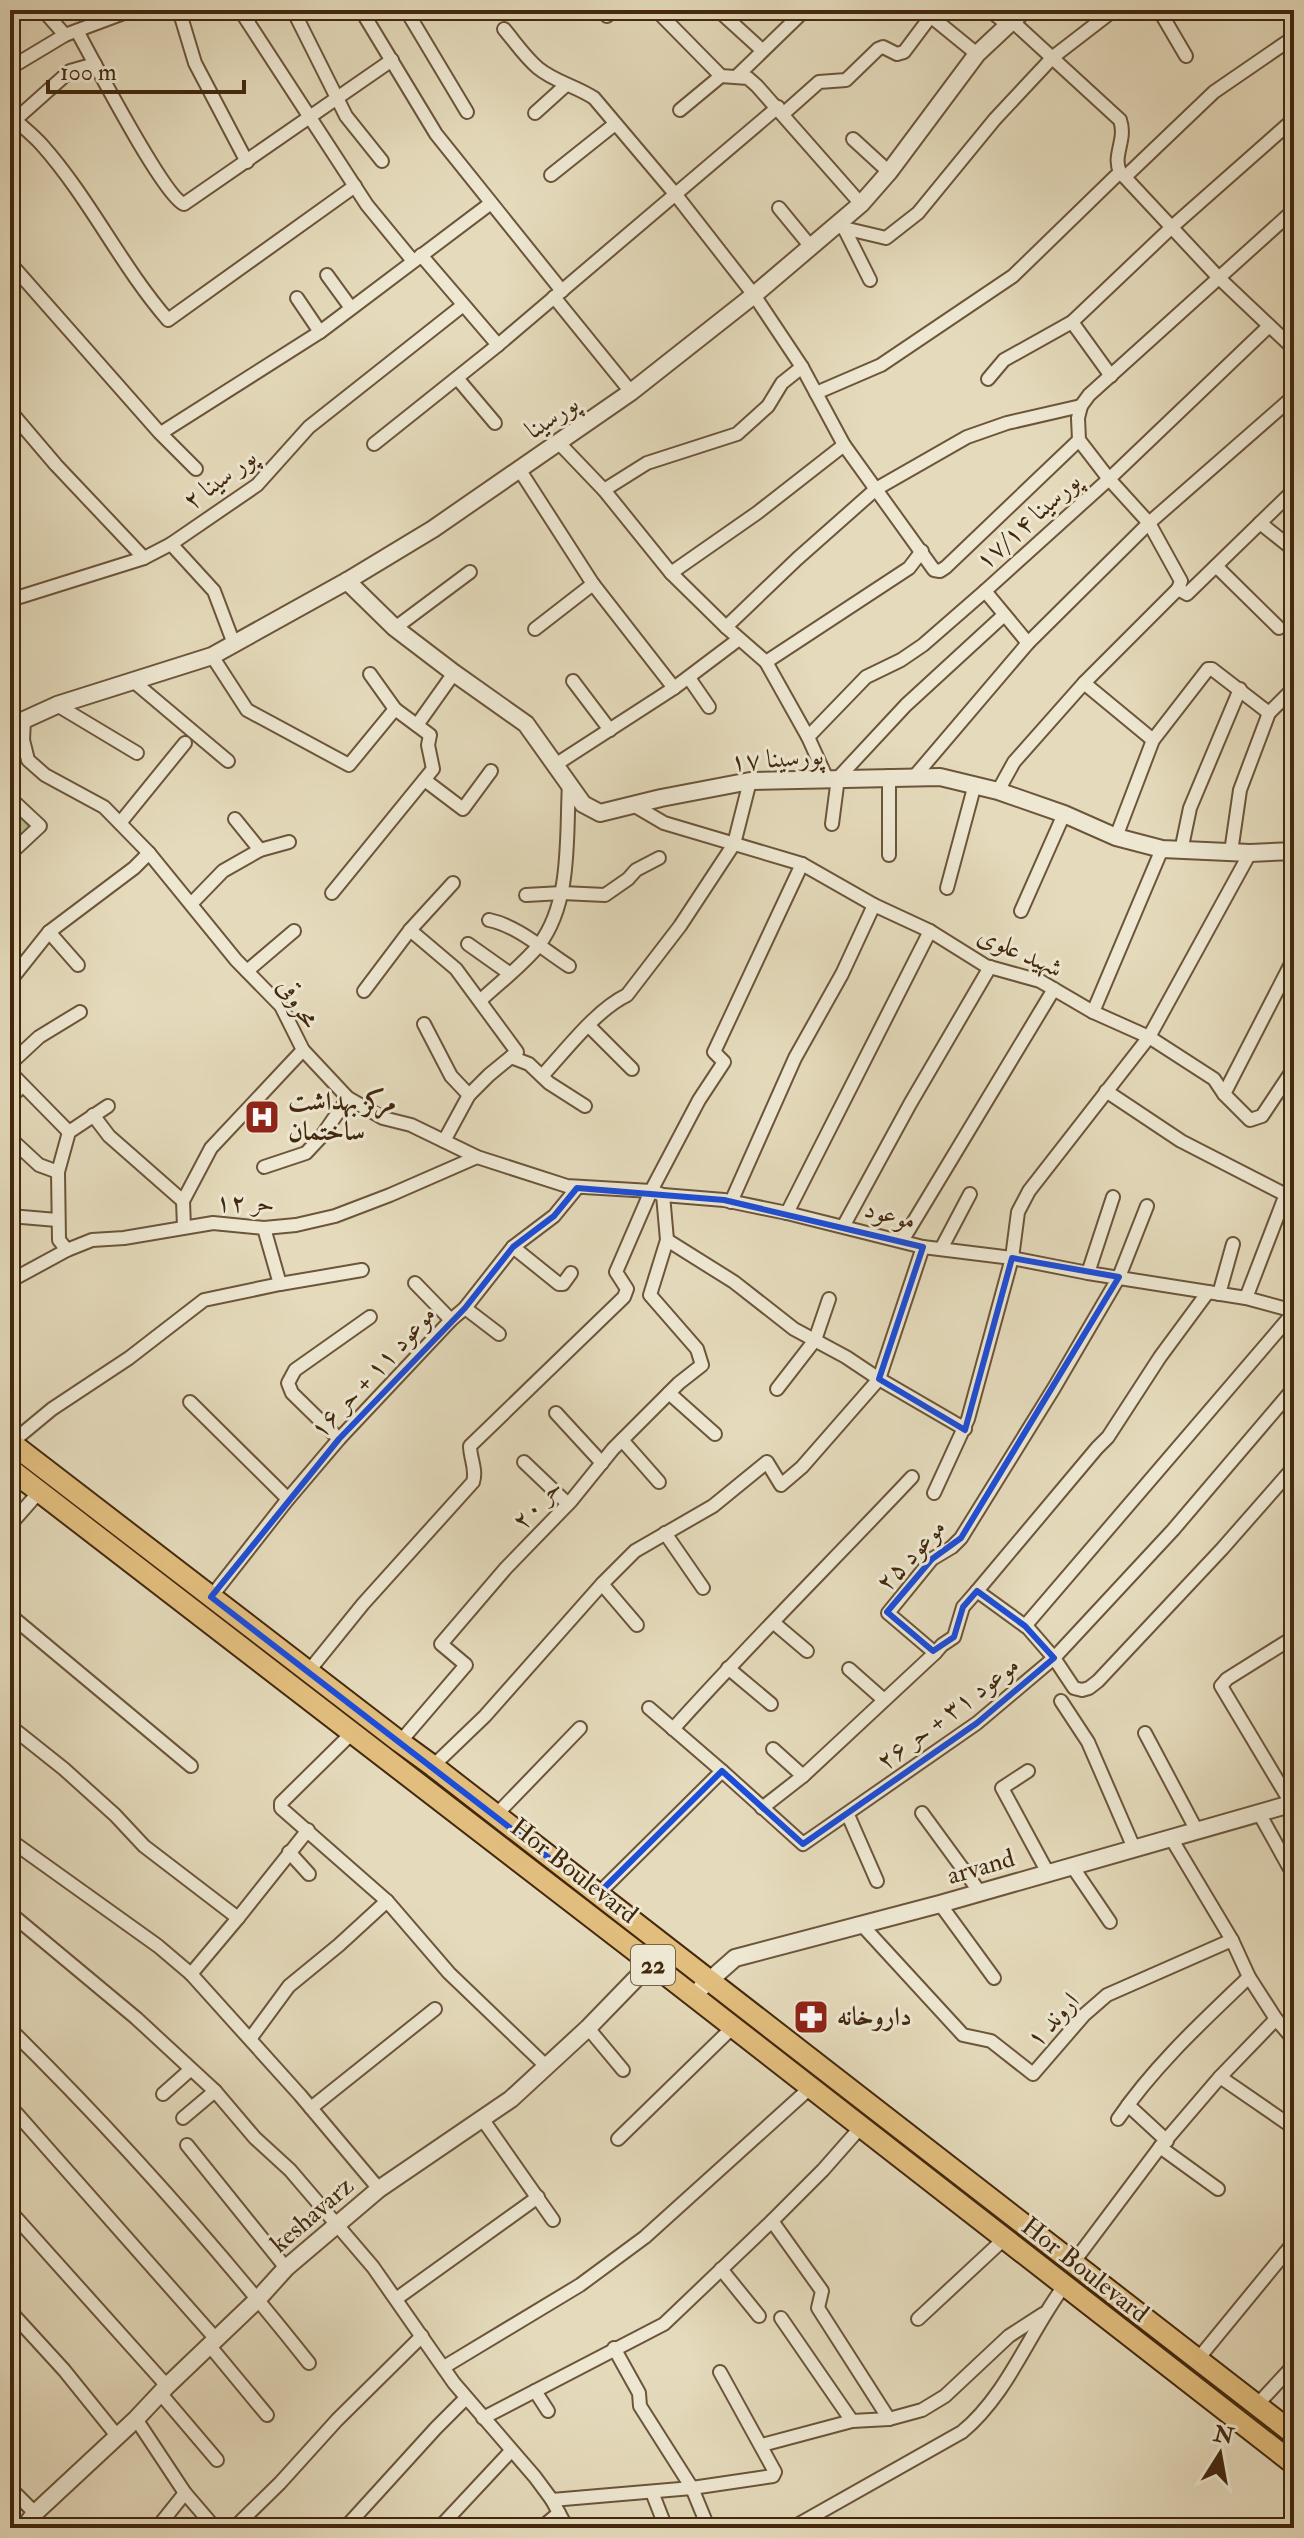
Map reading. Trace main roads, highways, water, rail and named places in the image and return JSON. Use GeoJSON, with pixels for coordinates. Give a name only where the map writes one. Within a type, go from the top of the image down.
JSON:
{"type":"FeatureCollection","features":[{"type":"Feature","properties":{"kind":"main road","name":"Hor Boulevard"},"geometry":{"type":"LineString","coordinates":[[11,1442],[1294,2434]]}},
{"type":"Feature","properties":{"kind":"main road","name":"Hor Boulevard"},"geometry":{"type":"LineString","coordinates":[[10,1469],[694,1996],[1294,2464]]}},
{"type":"Feature","properties":{"kind":"place","name":"مرکز بهداشت ساختمان"},"geometry":{"type":"Point","coordinates":[262,1117]}},
{"type":"Feature","properties":{"kind":"place","name":"داروخانه"},"geometry":{"type":"Point","coordinates":[811,2017]}}]}
